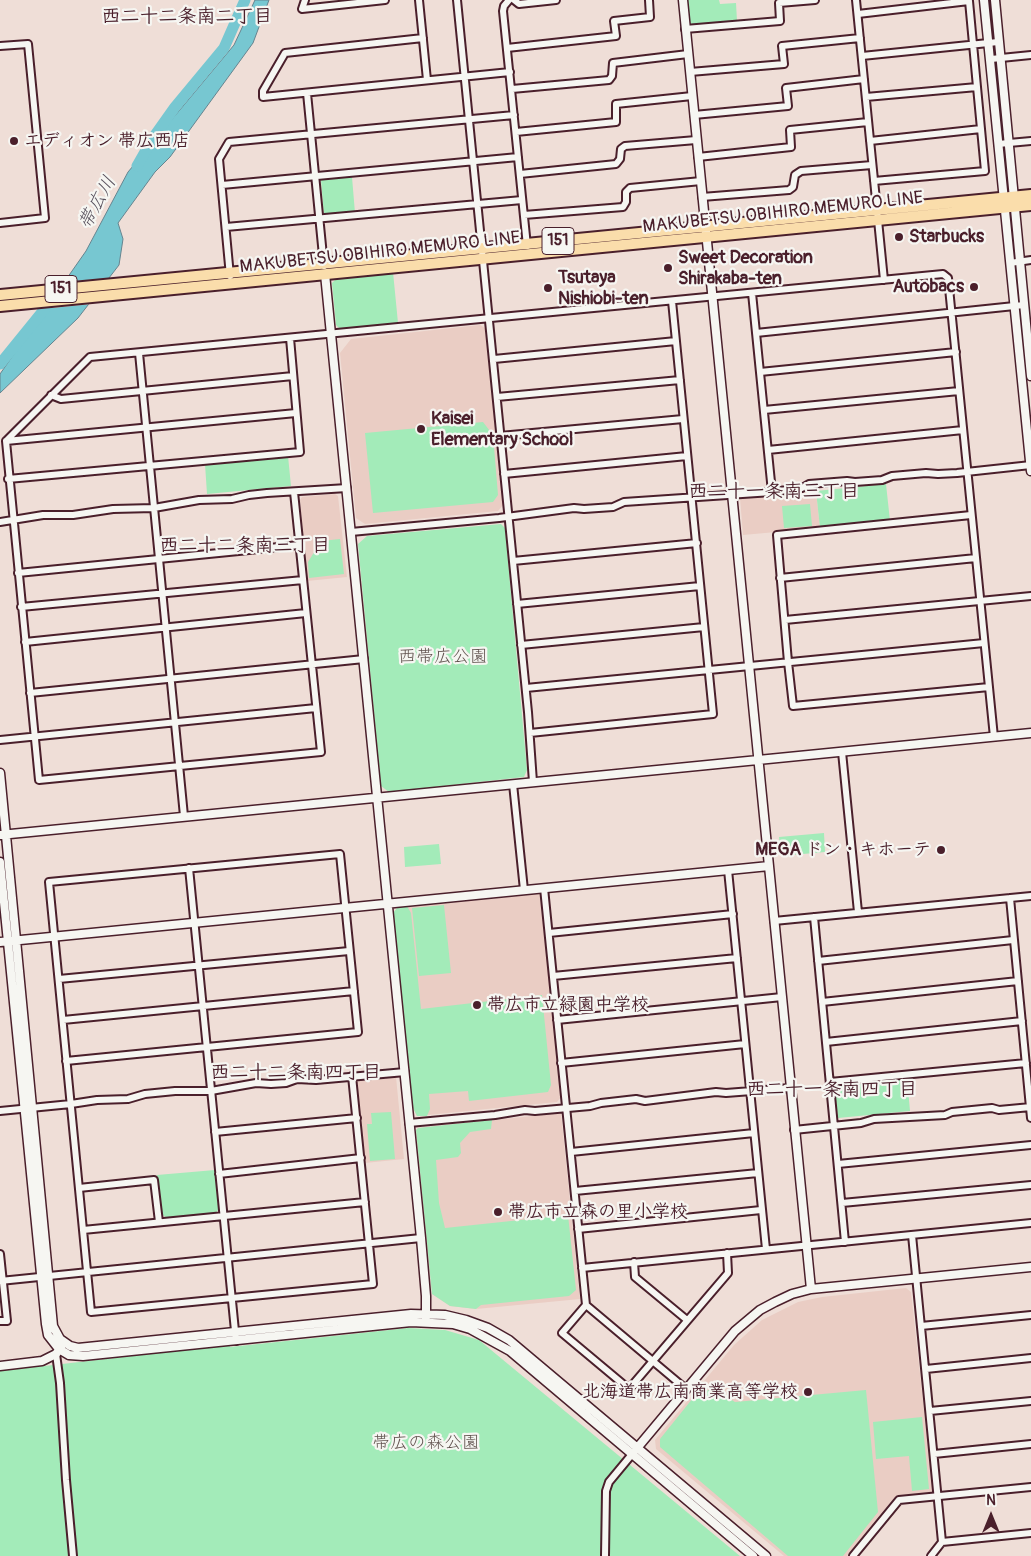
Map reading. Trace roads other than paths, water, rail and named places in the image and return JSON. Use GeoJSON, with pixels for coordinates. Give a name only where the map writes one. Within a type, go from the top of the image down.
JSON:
{"type":"FeatureCollection","features":[{"type":"Feature","properties":{"kind":"main road","name":"MAKUBETSU OBIHIRO MEMURO LINE"},"geometry":{"type":"LineString","coordinates":[[1009,202],[1031,195]]}},
{"type":"Feature","properties":{"kind":"main road","name":"MAKUBETSU OBIHIRO MEMURO LINE"},"geometry":{"type":"LineString","coordinates":[[5,295],[112,284],[231,278],[1009,202],[1031,204]]}},
{"type":"Feature","properties":{"kind":"main road","name":"MAKUBETSU OBIHIRO MEMURO LINE"},"geometry":{"type":"LineString","coordinates":[[2,306],[104,296],[231,278]]}},
{"type":"Feature","properties":{"kind":"street"},"geometry":{"type":"LineString","coordinates":[[305,0],[302,9],[385,0]]}},
{"type":"Feature","properties":{"kind":"street"},"geometry":{"type":"LineString","coordinates":[[419,0],[427,80]]}},
{"type":"Feature","properties":{"kind":"street"},"geometry":{"type":"LineString","coordinates":[[457,0],[526,688],[533,782]]}},
{"type":"Feature","properties":{"kind":"street"},"geometry":{"type":"LineString","coordinates":[[509,0],[504,6],[503,11],[527,249]]}},
{"type":"Feature","properties":{"kind":"street"},"geometry":{"type":"LineString","coordinates":[[514,0],[519,4],[556,0]]}},
{"type":"Feature","properties":{"kind":"street"},"geometry":{"type":"LineString","coordinates":[[507,48],[616,36],[614,21],[650,17],[649,0]]}},
{"type":"Feature","properties":{"kind":"street"},"geometry":{"type":"LineString","coordinates":[[683,0],[811,1289]]}},
{"type":"Feature","properties":{"kind":"street"},"geometry":{"type":"LineString","coordinates":[[685,29],[780,21],[779,4],[815,0]]}},
{"type":"Feature","properties":{"kind":"street"},"geometry":{"type":"LineString","coordinates":[[856,0],[884,280]]}},
{"type":"Feature","properties":{"kind":"street"},"geometry":{"type":"LineString","coordinates":[[984,0],[998,144],[1020,262],[1031,376]]}},
{"type":"Feature","properties":{"kind":"street"},"geometry":{"type":"LineString","coordinates":[[995,0],[1008,143],[1010,263],[1031,471]]}},
{"type":"Feature","properties":{"kind":"street"},"geometry":{"type":"LineString","coordinates":[[858,14],[969,1],[978,87],[985,171],[874,181]]}},
{"type":"Feature","properties":{"kind":"street"},"geometry":{"type":"LineString","coordinates":[[423,38],[285,53],[263,91],[263,97],[510,72]]}},
{"type":"Feature","properties":{"kind":"street"},"geometry":{"type":"LineString","coordinates":[[690,72],[784,64],[782,46],[860,38]]}},
{"type":"Feature","properties":{"kind":"street"},"geometry":{"type":"LineString","coordinates":[[862,56],[998,42]]}},
{"type":"Feature","properties":{"kind":"street"},"geometry":{"type":"LineString","coordinates":[[0,46],[28,44],[45,218],[0,223]]}},
{"type":"Feature","properties":{"kind":"street"},"geometry":{"type":"LineString","coordinates":[[512,90],[609,80],[612,76],[613,63],[688,54]]}},
{"type":"Feature","properties":{"kind":"street"},"geometry":{"type":"LineString","coordinates":[[991,59],[1031,55]]}},
{"type":"Feature","properties":{"kind":"street"},"geometry":{"type":"LineString","coordinates":[[694,115],[788,106],[786,88],[864,80]]}},
{"type":"Feature","properties":{"kind":"street"},"geometry":{"type":"LineString","coordinates":[[866,97],[978,87]]}},
{"type":"Feature","properties":{"kind":"street"},"geometry":{"type":"LineString","coordinates":[[307,93],[421,1238],[426,1318]]}},
{"type":"Feature","properties":{"kind":"street"},"geometry":{"type":"LineString","coordinates":[[516,132],[616,122],[616,104],[692,96]]}},
{"type":"Feature","properties":{"kind":"street"},"geometry":{"type":"LineString","coordinates":[[231,278],[219,159],[229,142],[514,115]]}},
{"type":"Feature","properties":{"kind":"street"},"geometry":{"type":"LineString","coordinates":[[698,157],[791,147],[790,130],[868,122]]}},
{"type":"Feature","properties":{"kind":"street"},"geometry":{"type":"LineString","coordinates":[[870,141],[981,129]]}},
{"type":"Feature","properties":{"kind":"street"},"geometry":{"type":"LineString","coordinates":[[520,174],[616,164],[620,159],[622,148],[625,146],[696,140]]}},
{"type":"Feature","properties":{"kind":"street"},"geometry":{"type":"LineString","coordinates":[[998,144],[1031,140]]}},
{"type":"Feature","properties":{"kind":"street"},"geometry":{"type":"LineString","coordinates":[[222,185],[518,157]]}},
{"type":"Feature","properties":{"kind":"street"},"geometry":{"type":"LineString","coordinates":[[702,197],[789,190],[793,187],[795,175],[801,171],[872,165]]}},
{"type":"Feature","properties":{"kind":"street"},"geometry":{"type":"LineString","coordinates":[[524,215],[623,207],[626,202],[626,192],[630,188],[701,181]]}},
{"type":"Feature","properties":{"kind":"street"},"geometry":{"type":"LineString","coordinates":[[226,227],[522,200]]}},
{"type":"Feature","properties":{"kind":"street"},"geometry":{"type":"LineString","coordinates":[[1010,263],[1031,260]]}},
{"type":"Feature","properties":{"kind":"street"},"geometry":{"type":"LineString","coordinates":[[294,492],[321,752],[38,780],[8,479],[6,441],[90,357],[943,274],[948,278],[952,314],[994,737]]}},
{"type":"Feature","properties":{"kind":"street"},"geometry":{"type":"LineString","coordinates":[[752,293],[772,492]]}},
{"type":"Feature","properties":{"kind":"street"},"geometry":{"type":"LineString","coordinates":[[530,733],[713,714],[672,301]]}},
{"type":"Feature","properties":{"kind":"street"},"geometry":{"type":"LineString","coordinates":[[756,333],[1024,306]]}},
{"type":"Feature","properties":{"kind":"street"},"geometry":{"type":"LineString","coordinates":[[8,479],[300,452],[290,338]]}},
{"type":"Feature","properties":{"kind":"street"},"geometry":{"type":"LineString","coordinates":[[494,359],[676,341]]}},
{"type":"Feature","properties":{"kind":"street"},"geometry":{"type":"LineString","coordinates":[[760,372],[956,352]]}},
{"type":"Feature","properties":{"kind":"street"},"geometry":{"type":"LineString","coordinates":[[139,353],[184,816]]}},
{"type":"Feature","properties":{"kind":"street"},"geometry":{"type":"LineString","coordinates":[[1021,364],[1030,363]]}},
{"type":"Feature","properties":{"kind":"street"},"geometry":{"type":"LineString","coordinates":[[51,395],[61,399],[293,376]]}},
{"type":"Feature","properties":{"kind":"street"},"geometry":{"type":"LineString","coordinates":[[497,398],[680,380]]}},
{"type":"Feature","properties":{"kind":"street"},"geometry":{"type":"LineString","coordinates":[[764,410],[960,391]]}},
{"type":"Feature","properties":{"kind":"street"},"geometry":{"type":"LineString","coordinates":[[6,441],[296,413]]}},
{"type":"Feature","properties":{"kind":"street"},"geometry":{"type":"LineString","coordinates":[[500,436],[683,419]]}},
{"type":"Feature","properties":{"kind":"street"},"geometry":{"type":"LineString","coordinates":[[768,450],[963,430]]}},
{"type":"Feature","properties":{"kind":"street"},"geometry":{"type":"LineString","coordinates":[[504,474],[687,456]]}},
{"type":"Feature","properties":{"kind":"street"},"geometry":{"type":"LineString","coordinates":[[351,532],[508,517],[574,508],[613,507],[624,502],[692,499],[772,492],[802,488],[809,484],[882,480],[892,476],[1031,466]]}},
{"type":"Feature","properties":{"kind":"street"},"geometry":{"type":"LineString","coordinates":[[0,522],[43,515],[73,515],[112,509],[154,508],[188,501],[232,499],[258,494],[347,488]]}},
{"type":"Feature","properties":{"kind":"street"},"geometry":{"type":"LineString","coordinates":[[971,515],[776,535],[788,662],[794,706],[989,687]]}},
{"type":"Feature","properties":{"kind":"street"},"geometry":{"type":"LineString","coordinates":[[513,561],[697,543]]}},
{"type":"Feature","properties":{"kind":"street"},"geometry":{"type":"LineString","coordinates":[[18,573],[299,545]]}},
{"type":"Feature","properties":{"kind":"street"},"geometry":{"type":"LineString","coordinates":[[780,578],[976,558]]}},
{"type":"Feature","properties":{"kind":"street"},"geometry":{"type":"LineString","coordinates":[[21,607],[303,580]]}},
{"type":"Feature","properties":{"kind":"street"},"geometry":{"type":"LineString","coordinates":[[517,604],[700,586]]}},
{"type":"Feature","properties":{"kind":"street"},"geometry":{"type":"LineString","coordinates":[[785,620],[1031,596]]}},
{"type":"Feature","properties":{"kind":"street"},"geometry":{"type":"LineString","coordinates":[[25,642],[306,613]]}},
{"type":"Feature","properties":{"kind":"street"},"geometry":{"type":"LineString","coordinates":[[521,646],[704,628]]}},
{"type":"Feature","properties":{"kind":"street"},"geometry":{"type":"LineString","coordinates":[[526,688],[984,643]]}},
{"type":"Feature","properties":{"kind":"street"},"geometry":{"type":"LineString","coordinates":[[30,693],[364,660]]}},
{"type":"Feature","properties":{"kind":"street"},"geometry":{"type":"LineString","coordinates":[[0,740],[316,708]]}},
{"type":"Feature","properties":{"kind":"street"},"geometry":{"type":"LineString","coordinates":[[3,834],[1031,733]]}},
{"type":"Feature","properties":{"kind":"street"},"geometry":{"type":"LineString","coordinates":[[842,752],[858,912]]}},
{"type":"Feature","properties":{"kind":"street"},"geometry":{"type":"LineString","coordinates":[[0,773],[8,941],[34,1108],[45,1276]]}},
{"type":"Feature","properties":{"kind":"street"},"geometry":{"type":"LineString","coordinates":[[513,784],[524,890]]}},
{"type":"Feature","properties":{"kind":"street"},"geometry":{"type":"LineString","coordinates":[[66,1061],[358,1032],[340,854],[49,882],[59,979],[62,1020],[66,1061],[71,1104],[91,1312],[373,1284],[352,1076]]}},
{"type":"Feature","properties":{"kind":"street"},"geometry":{"type":"LineString","coordinates":[[0,862],[24,1109],[45,1276],[53,1326],[60,1349],[60,1383],[66,1480],[73,1556]]}},
{"type":"Feature","properties":{"kind":"street"},"geometry":{"type":"LineString","coordinates":[[8,941],[769,866]]}},
{"type":"Feature","properties":{"kind":"street"},"geometry":{"type":"LineString","coordinates":[[189,868],[236,1341]]}},
{"type":"Feature","properties":{"kind":"street"},"geometry":{"type":"LineString","coordinates":[[728,870],[766,1249]]}},
{"type":"Feature","properties":{"kind":"street"},"geometry":{"type":"LineString","coordinates":[[544,888],[586,1305],[686,1388]]}},
{"type":"Feature","properties":{"kind":"street"},"geometry":{"type":"LineString","coordinates":[[774,921],[1031,896]]}},
{"type":"Feature","properties":{"kind":"street"},"geometry":{"type":"LineString","coordinates":[[1010,898],[1031,1118]]}},
{"type":"Feature","properties":{"kind":"street"},"geometry":{"type":"LineString","coordinates":[[549,933],[733,914]]}},
{"type":"Feature","properties":{"kind":"street"},"geometry":{"type":"LineString","coordinates":[[814,917],[845,1242]]}},
{"type":"Feature","properties":{"kind":"street"},"geometry":{"type":"LineString","coordinates":[[818,961],[1014,940]]}},
{"type":"Feature","properties":{"kind":"street"},"geometry":{"type":"LineString","coordinates":[[59,979],[349,951]]}},
{"type":"Feature","properties":{"kind":"street"},"geometry":{"type":"LineString","coordinates":[[553,976],[737,958]]}},
{"type":"Feature","properties":{"kind":"street"},"geometry":{"type":"LineString","coordinates":[[822,1002],[1018,981]]}},
{"type":"Feature","properties":{"kind":"street"},"geometry":{"type":"LineString","coordinates":[[62,1020],[354,991]]}},
{"type":"Feature","properties":{"kind":"street"},"geometry":{"type":"LineString","coordinates":[[557,1020],[782,996]]}},
{"type":"Feature","properties":{"kind":"street"},"geometry":{"type":"LineString","coordinates":[[826,1042],[1022,1021]]}},
{"type":"Feature","properties":{"kind":"street"},"geometry":{"type":"LineString","coordinates":[[561,1063],[745,1044]]}},
{"type":"Feature","properties":{"kind":"street"},"geometry":{"type":"LineString","coordinates":[[830,1082],[1026,1063]]}},
{"type":"Feature","properties":{"kind":"street"},"geometry":{"type":"LineString","coordinates":[[0,1111],[128,1098],[145,1094],[211,1090],[256,1083],[286,1083],[297,1079],[316,1080],[404,1072]]}},
{"type":"Feature","properties":{"kind":"street"},"geometry":{"type":"LineString","coordinates":[[409,1123],[495,1115],[525,1110],[566,1109],[601,1103],[645,1101],[716,1092],[726,1093],[790,1088]]}},
{"type":"Feature","properties":{"kind":"street"},"geometry":{"type":"LineString","coordinates":[[794,1130],[862,1124],[874,1119],[945,1115],[952,1112],[992,1108],[999,1110],[1031,1107]]}},
{"type":"Feature","properties":{"kind":"street"},"geometry":{"type":"LineString","coordinates":[[215,1132],[357,1118]]}},
{"type":"Feature","properties":{"kind":"street"},"geometry":{"type":"LineString","coordinates":[[571,1152],[754,1133]]}},
{"type":"Feature","properties":{"kind":"street"},"geometry":{"type":"LineString","coordinates":[[838,1164],[1031,1145]]}},
{"type":"Feature","properties":{"kind":"street"},"geometry":{"type":"LineString","coordinates":[[219,1174],[361,1158]]}},
{"type":"Feature","properties":{"kind":"street"},"geometry":{"type":"LineString","coordinates":[[575,1191],[758,1173]]}},
{"type":"Feature","properties":{"kind":"street"},"geometry":{"type":"LineString","coordinates":[[79,1188],[154,1180],[159,1222]]}},
{"type":"Feature","properties":{"kind":"street"},"geometry":{"type":"LineString","coordinates":[[842,1204],[1031,1185]]}},
{"type":"Feature","properties":{"kind":"street"},"geometry":{"type":"LineString","coordinates":[[83,1230],[365,1202]]}},
{"type":"Feature","properties":{"kind":"street"},"geometry":{"type":"LineString","coordinates":[[578,1229],[761,1210]]}},
{"type":"Feature","properties":{"kind":"street"},"geometry":{"type":"LineString","coordinates":[[582,1268],[1031,1223]]}},
{"type":"Feature","properties":{"kind":"street"},"geometry":{"type":"LineString","coordinates":[[912,1235],[942,1542],[931,1556]]}},
{"type":"Feature","properties":{"kind":"street"},"geometry":{"type":"LineString","coordinates":[[1,1281],[421,1238]]}},
{"type":"Feature","properties":{"kind":"street"},"geometry":{"type":"LineString","coordinates":[[586,1305],[562,1333],[629,1389],[728,1273],[727,1253]]}},
{"type":"Feature","properties":{"kind":"street"},"geometry":{"type":"LineString","coordinates":[[0,1254],[1,1281],[7,1321],[0,1321]]}},
{"type":"Feature","properties":{"kind":"street"},"geometry":{"type":"LineString","coordinates":[[634,1262],[635,1278],[686,1320]]}},
{"type":"Feature","properties":{"kind":"street"},"geometry":{"type":"LineString","coordinates":[[606,1556],[606,1491],[610,1482],[686,1388],[735,1331],[747,1320],[775,1302],[792,1294],[811,1289],[1031,1267]]}},
{"type":"Feature","properties":{"kind":"street"},"geometry":{"type":"LineString","coordinates":[[921,1326],[1031,1315]]}},
{"type":"Feature","properties":{"kind":"street"},"geometry":{"type":"LineString","coordinates":[[60,1349],[69,1355],[83,1356],[236,1341],[426,1318]]}},
{"type":"Feature","properties":{"kind":"street"},"geometry":{"type":"LineString","coordinates":[[0,1366],[42,1361],[60,1349],[235,1332],[426,1318],[453,1324],[470,1329],[510,1351],[766,1556]]}},
{"type":"Feature","properties":{"kind":"street"},"geometry":{"type":"LineString","coordinates":[[926,1369],[1031,1358]]}},
{"type":"Feature","properties":{"kind":"street"},"geometry":{"type":"LineString","coordinates":[[930,1411],[1031,1401]]}},
{"type":"Feature","properties":{"kind":"street"},"geometry":{"type":"LineString","coordinates":[[934,1454],[1031,1444]]}},
{"type":"Feature","properties":{"kind":"street"},"geometry":{"type":"LineString","coordinates":[[635,1451],[753,1556]]}},
{"type":"Feature","properties":{"kind":"street"},"geometry":{"type":"LineString","coordinates":[[853,1556],[899,1500],[1031,1487]]}},
{"type":"Feature","properties":{"kind":"street"},"geometry":{"type":"LineString","coordinates":[[942,1542],[1031,1533]]}},
{"type":"Feature","properties":{"kind":"water"},"geometry":{"type":"Polygon","coordinates":[[[255,0],[269,0],[253,43],[170,157],[155,172],[118,223],[123,239],[119,265],[78,318],[0,393],[0,374],[86,251],[128,172],[234,45],[255,0]]]}},
{"type":"Feature","properties":{"kind":"waterway","name":"帯広川"},"geometry":{"type":"LineString","coordinates":[[137,166],[153,138],[175,107],[224,48],[245,0]]}},
{"type":"Feature","properties":{"kind":"waterway","name":"帯広川"},"geometry":{"type":"LineString","coordinates":[[0,364],[56,295]]}},
{"type":"Feature","properties":{"kind":"place","name":"エディオン 帯広西店"},"geometry":{"type":"Point","coordinates":[14,141]}},
{"type":"Feature","properties":{"kind":"place","name":"Starbucks"},"geometry":{"type":"Point","coordinates":[899,237]}},
{"type":"Feature","properties":{"kind":"place","name":"Sweet Decoration Shirakaba-ten"},"geometry":{"type":"Point","coordinates":[668,268]}},
{"type":"Feature","properties":{"kind":"place","name":"Autobacs"},"geometry":{"type":"Point","coordinates":[974,287]}},
{"type":"Feature","properties":{"kind":"place","name":"Tsutaya Nishiobi-ten"},"geometry":{"type":"Point","coordinates":[548,288]}},
{"type":"Feature","properties":{"kind":"place","name":"Kaisei Elementary School"},"geometry":{"type":"Point","coordinates":[421,429]}},
{"type":"Feature","properties":{"kind":"place","name":"MEGA ドン・キホーテ"},"geometry":{"type":"Point","coordinates":[941,850]}},
{"type":"Feature","properties":{"kind":"place","name":"帯広市立緑園中学校"},"geometry":{"type":"Point","coordinates":[477,1005]}},
{"type":"Feature","properties":{"kind":"place","name":"帯広市立森の里小学校"},"geometry":{"type":"Point","coordinates":[498,1212]}},
{"type":"Feature","properties":{"kind":"place","name":"北海道帯広南商業高等学校"},"geometry":{"type":"Point","coordinates":[808,1392]}},
{"type":"Feature","properties":{"kind":"district","name":"西二十二条南二丁目"},"geometry":{"type":"Point","coordinates":[187,17]}},
{"type":"Feature","properties":{"kind":"district","name":"西二十一条南三丁目"},"geometry":{"type":"Point","coordinates":[774,492]}},
{"type":"Feature","properties":{"kind":"district","name":"西二十二条南三丁目"},"geometry":{"type":"Point","coordinates":[245,546]}},
{"type":"Feature","properties":{"kind":"district","name":"西二十二条南四丁目"},"geometry":{"type":"Point","coordinates":[296,1073]}},
{"type":"Feature","properties":{"kind":"district","name":"西二十一条南四丁目"},"geometry":{"type":"Point","coordinates":[832,1090]}},
{"type":"Feature","properties":{"kind":"park label","name":"西帯広公園"},"geometry":{"type":"Point","coordinates":[443,657]}},
{"type":"Feature","properties":{"kind":"park label","name":"帯広の森公園"},"geometry":{"type":"Point","coordinates":[426,1443]}}]}
